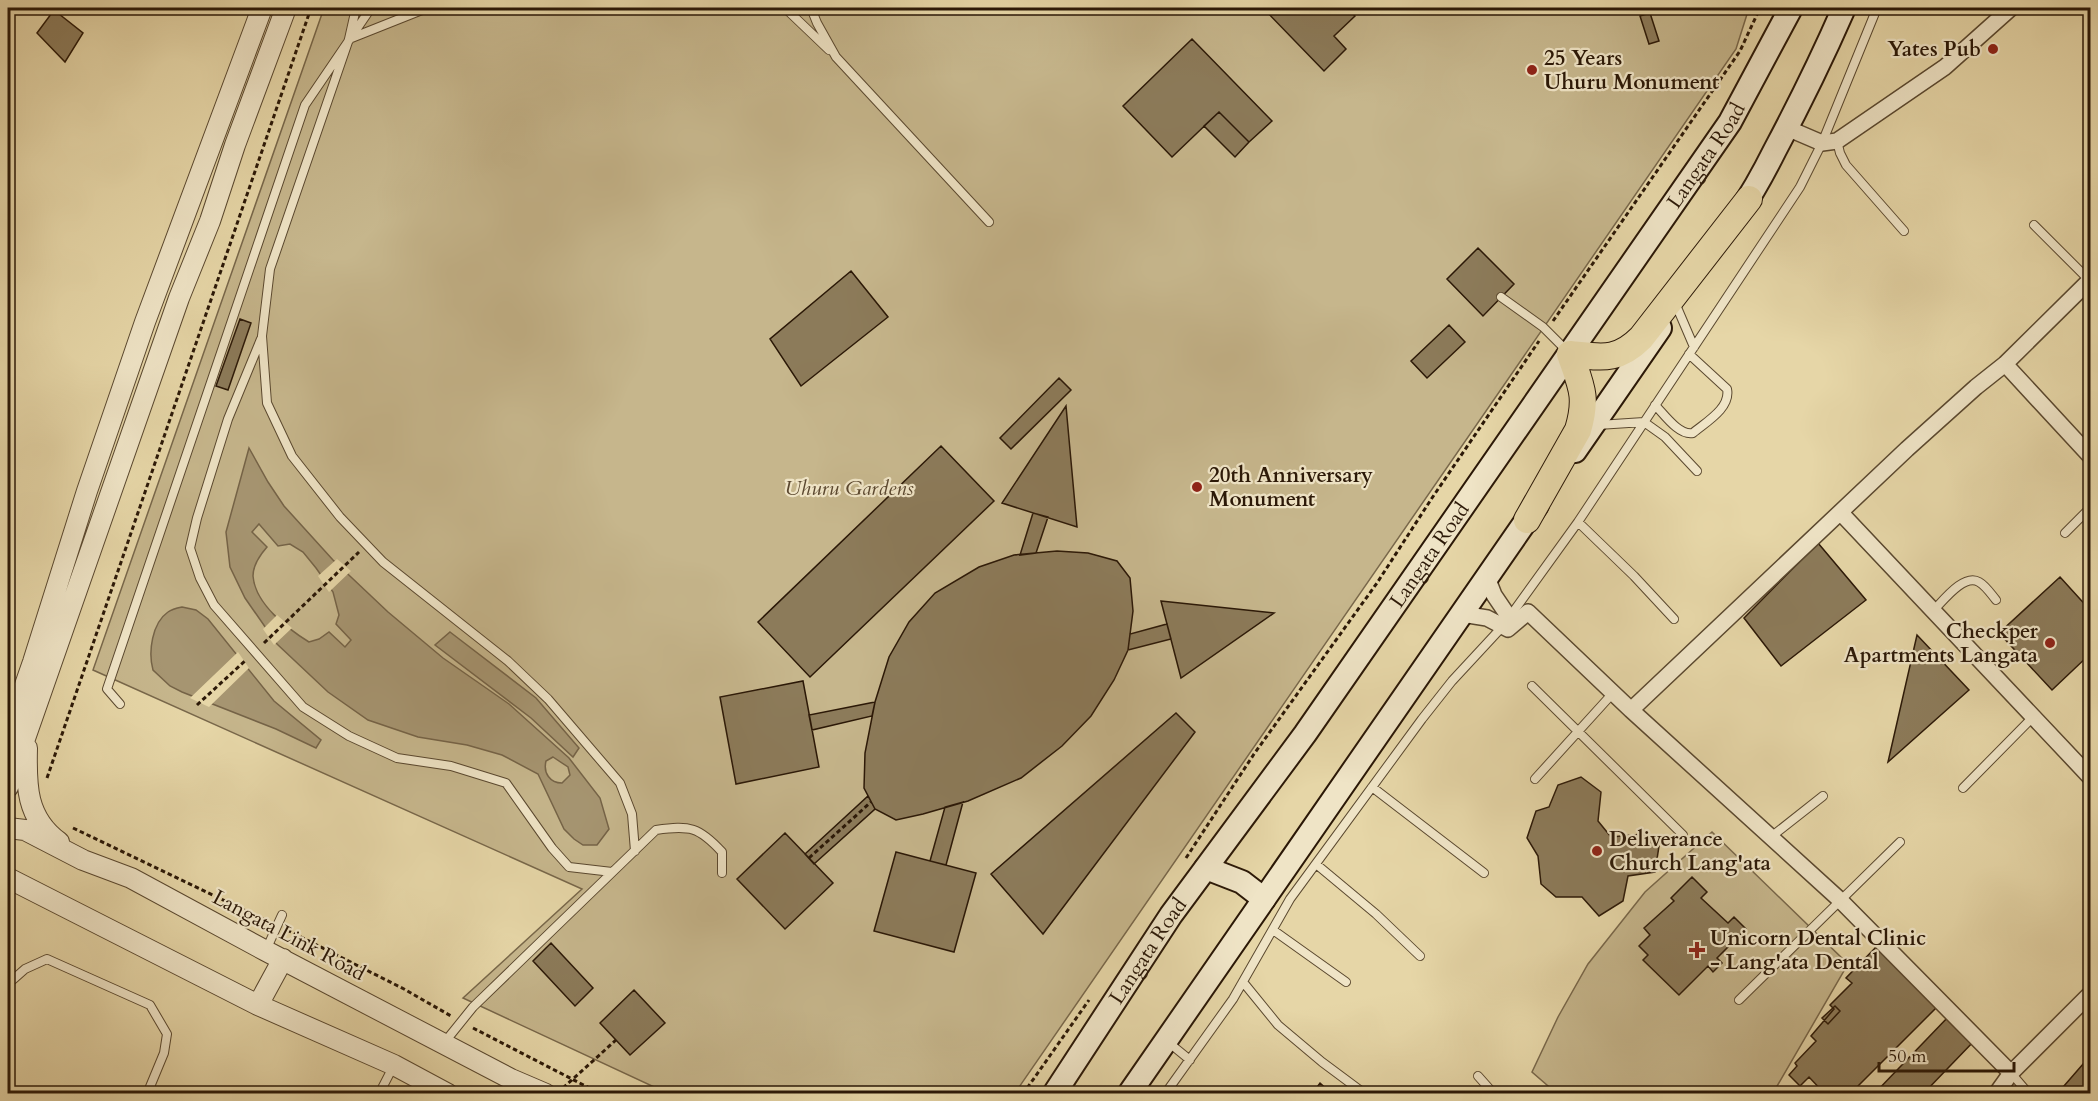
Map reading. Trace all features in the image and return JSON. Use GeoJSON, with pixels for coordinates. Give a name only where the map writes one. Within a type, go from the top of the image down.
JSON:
{"type":"FeatureCollection","features":[{"type":"Feature","properties":{"kind":"main road","name":"Langata Road"},"geometry":{"type":"LineString","coordinates":[[1054,1094],[1171,915],[1305,734],[1730,122],[1791,8]]}},
{"type":"Feature","properties":{"kind":"main road"},"geometry":{"type":"LineString","coordinates":[[1129,1094],[1749,199],[1787,128],[1844,8]]}},
{"type":"Feature","properties":{"kind":"main road"},"geometry":{"type":"LineString","coordinates":[[1527,520],[1578,430],[1582,416],[1585,400],[1570,354],[1605,358],[1631,349],[1749,199]]}},
{"type":"Feature","properties":{"kind":"main road"},"geometry":{"type":"LineString","coordinates":[[1206,868],[1242,882],[1264,898]]}},
{"type":"Feature","properties":{"kind":"street"},"geometry":{"type":"LineString","coordinates":[[8,787],[13,732],[87,491],[134,354],[262,8]]}},
{"type":"Feature","properties":{"kind":"street"},"geometry":{"type":"LineString","coordinates":[[83,860],[50,835],[34,812],[13,732],[210,221],[235,145],[286,8]]}},
{"type":"Feature","properties":{"kind":"street"},"geometry":{"type":"LineString","coordinates":[[1787,128],[1822,143],[1838,141],[1945,67],[2011,8]]}},
{"type":"Feature","properties":{"kind":"street"},"geometry":{"type":"LineString","coordinates":[[1631,710],[1933,425],[2005,364],[2090,280]]}},
{"type":"Feature","properties":{"kind":"street"},"geometry":{"type":"LineString","coordinates":[[2005,364],[2091,456]]}},
{"type":"Feature","properties":{"kind":"street"},"geometry":{"type":"LineString","coordinates":[[1841,513],[2091,777]]}},
{"type":"Feature","properties":{"kind":"street"},"geometry":{"type":"LineString","coordinates":[[1487,577],[1506,622]]}},
{"type":"Feature","properties":{"kind":"street"},"geometry":{"type":"LineString","coordinates":[[1462,614],[1513,623],[1528,612],[1631,710],[1840,900],[2011,1073]]}},
{"type":"Feature","properties":{"kind":"street","name":"Langata Link Road"},"geometry":{"type":"LineString","coordinates":[[8,828],[25,830],[83,860],[131,878],[511,1079],[546,1094]]}},
{"type":"Feature","properties":{"kind":"street"},"geometry":{"type":"LineString","coordinates":[[8,878],[258,1005],[394,1065],[448,1094]]}},
{"type":"Feature","properties":{"kind":"street"},"geometry":{"type":"LineString","coordinates":[[258,1005],[274,955]]}},
{"type":"Feature","properties":{"kind":"street"},"geometry":{"type":"LineString","coordinates":[[1995,1094],[2011,1073],[2091,994]]}},
{"type":"Feature","properties":{"kind":"lane"},"geometry":{"type":"LineString","coordinates":[[356,8],[349,39],[270,269],[262,336],[267,403],[292,456],[340,517],[383,562],[508,661],[548,699],[620,783],[632,814],[635,851]]}},
{"type":"Feature","properties":{"kind":"lane"},"geometry":{"type":"LineString","coordinates":[[120,704],[107,689],[305,105],[371,8]]}},
{"type":"Feature","properties":{"kind":"lane"},"geometry":{"type":"LineString","coordinates":[[349,39],[427,8]]}},
{"type":"Feature","properties":{"kind":"lane"},"geometry":{"type":"LineString","coordinates":[[785,8],[836,57],[989,222]]}},
{"type":"Feature","properties":{"kind":"lane"},"geometry":{"type":"LineString","coordinates":[[811,8],[836,57]]}},
{"type":"Feature","properties":{"kind":"lane"},"geometry":{"type":"LineString","coordinates":[[1165,1094],[1243,982],[1290,899],[1452,681],[1506,622],[1578,522],[1800,187],[1822,143],[1877,8]]}},
{"type":"Feature","properties":{"kind":"lane"},"geometry":{"type":"LineString","coordinates":[[1838,141],[1840,153],[1846,165],[1904,231]]}},
{"type":"Feature","properties":{"kind":"lane"},"geometry":{"type":"LineString","coordinates":[[2034,225],[2090,280]]}},
{"type":"Feature","properties":{"kind":"lane"},"geometry":{"type":"LineString","coordinates":[[1501,297],[1546,330],[1570,354]]}},
{"type":"Feature","properties":{"kind":"lane"},"geometry":{"type":"LineString","coordinates":[[1655,405],[1680,430],[1688,434],[1693,433],[1725,405],[1729,397],[1727,389],[1692,350],[1676,305]]}},
{"type":"Feature","properties":{"kind":"lane"},"geometry":{"type":"LineString","coordinates":[[262,336],[228,419],[190,548],[200,578],[214,605],[303,707],[348,736],[397,758],[451,766],[506,783],[552,848],[569,867],[612,872]]}},
{"type":"Feature","properties":{"kind":"lane"},"geometry":{"type":"LineString","coordinates":[[1594,425],[1644,422],[1665,436],[1697,471]]}},
{"type":"Feature","properties":{"kind":"lane"},"geometry":{"type":"LineString","coordinates":[[2065,533],[2091,508]]}},
{"type":"Feature","properties":{"kind":"lane"},"geometry":{"type":"LineString","coordinates":[[1578,522],[1634,576],[1674,619]]}},
{"type":"Feature","properties":{"kind":"lane"},"geometry":{"type":"LineString","coordinates":[[1933,611],[1965,582],[1973,580],[1979,582],[1996,600]]}},
{"type":"Feature","properties":{"kind":"lane"},"geometry":{"type":"LineString","coordinates":[[1532,686],[1683,835]]}},
{"type":"Feature","properties":{"kind":"lane"},"geometry":{"type":"LineString","coordinates":[[1535,779],[1613,693]]}},
{"type":"Feature","properties":{"kind":"lane"},"geometry":{"type":"LineString","coordinates":[[1963,788],[2034,716]]}},
{"type":"Feature","properties":{"kind":"lane"},"geometry":{"type":"LineString","coordinates":[[1372,787],[1484,873]]}},
{"type":"Feature","properties":{"kind":"lane"},"geometry":{"type":"LineString","coordinates":[[1771,837],[1823,796]]}},
{"type":"Feature","properties":{"kind":"lane"},"geometry":{"type":"LineString","coordinates":[[444,1043],[473,1007],[656,830],[675,827],[696,830],[708,836],[722,852],[722,873]]}},
{"type":"Feature","properties":{"kind":"lane"},"geometry":{"type":"LineString","coordinates":[[1739,1000],[1900,842]]}},
{"type":"Feature","properties":{"kind":"lane"},"geometry":{"type":"LineString","coordinates":[[1316,864],[1376,914],[1420,956]]}},
{"type":"Feature","properties":{"kind":"lane"},"geometry":{"type":"LineString","coordinates":[[274,955],[277,926],[282,915]]}},
{"type":"Feature","properties":{"kind":"lane"},"geometry":{"type":"LineString","coordinates":[[1273,930],[1346,982]]}},
{"type":"Feature","properties":{"kind":"lane"},"geometry":{"type":"LineString","coordinates":[[8,984],[25,969],[47,959],[150,1005],[167,1034],[164,1053],[147,1094]]}},
{"type":"Feature","properties":{"kind":"lane"},"geometry":{"type":"LineString","coordinates":[[1243,982],[1278,1025],[1365,1094]]}},
{"type":"Feature","properties":{"kind":"lane"},"geometry":{"type":"LineString","coordinates":[[1166,1041],[1190,1060]]}},
{"type":"Feature","properties":{"kind":"lane"},"geometry":{"type":"LineString","coordinates":[[380,1094],[394,1065]]}},
{"type":"Feature","properties":{"kind":"lane"},"geometry":{"type":"LineString","coordinates":[[2011,1073],[2029,1094]]}},
{"type":"Feature","properties":{"kind":"lane"},"geometry":{"type":"LineString","coordinates":[[1478,1076],[1494,1094]]}},
{"type":"Feature","properties":{"kind":"lane"},"geometry":{"type":"LineString","coordinates":[[1649,1094],[1661,1092],[1673,1094]]}},
{"type":"Feature","properties":{"kind":"path"},"geometry":{"type":"LineString","coordinates":[[46,783],[311,8]]}},
{"type":"Feature","properties":{"kind":"path"},"geometry":{"type":"LineString","coordinates":[[1182,863],[1254,754],[1377,583],[1546,330],[1740,51],[1760,8]]}},
{"type":"Feature","properties":{"kind":"path"},"geometry":{"type":"LineString","coordinates":[[197,705],[366,544]]}},
{"type":"Feature","properties":{"kind":"path"},"geometry":{"type":"LineString","coordinates":[[809,858],[872,802]]}},
{"type":"Feature","properties":{"kind":"path"},"geometry":{"type":"LineString","coordinates":[[66,822],[73,828],[404,989],[461,1022],[601,1094]]}},
{"type":"Feature","properties":{"kind":"path"},"geometry":{"type":"LineString","coordinates":[[1023,1094],[1091,997]]}},
{"type":"Feature","properties":{"kind":"path"},"geometry":{"type":"LineString","coordinates":[[557,1094],[616,1040]]}},
{"type":"Feature","properties":{"kind":"green space","name":"Uhuru Gardens"},"geometry":{"type":"Polygon","coordinates":[[[324,8],[1749,8],[1736,49],[1015,1093],[667,1093],[463,998],[582,889],[93,670],[324,8]]]}},
{"type":"Feature","properties":{"kind":"green space"},"geometry":{"type":"Polygon","coordinates":[[[1712,832],[1848,964],[1773,1093],[1554,1093],[1532,1072],[1558,1017],[1588,964],[1645,892],[1712,832]]]}},
{"type":"Feature","properties":{"kind":"shaded area"},"geometry":{"type":"Polygon","coordinates":[[[249,448],[284,506],[333,560],[388,612],[443,658],[509,704],[569,758],[600,798],[609,829],[597,845],[583,845],[564,829],[538,774],[502,755],[467,745],[418,737],[368,720],[328,692],[277,644],[245,598],[230,567],[226,532],[249,448]],[[259,524],[252,532],[267,547],[257,560],[253,576],[255,586],[266,606],[283,623],[309,642],[329,632],[345,647],[351,640],[336,624],[339,615],[333,592],[303,552],[290,544],[278,546],[259,524]],[[553,757],[546,761],[547,773],[554,781],[562,783],[570,775],[568,767],[553,757]]]}},
{"type":"Feature","properties":{"kind":"shaded area"},"geometry":{"type":"Polygon","coordinates":[[[182,607],[196,610],[208,619],[274,701],[321,740],[316,748],[276,729],[182,692],[170,686],[153,670],[151,647],[158,623],[168,612],[182,607]]]}},
{"type":"Feature","properties":{"kind":"shaded area"},"geometry":{"type":"Polygon","coordinates":[[[450,632],[536,698],[579,748],[573,757],[531,718],[435,645],[450,632]]]}},
{"type":"Feature","properties":{"kind":"pier"},"geometry":{"type":"Polygon","coordinates":[[[337,559],[351,571],[329,592],[318,576],[337,559]]]}},
{"type":"Feature","properties":{"kind":"pier"},"geometry":{"type":"Polygon","coordinates":[[[277,615],[292,628],[274,645],[263,629],[277,615]]]}},
{"type":"Feature","properties":{"kind":"pier"},"geometry":{"type":"Polygon","coordinates":[[[238,652],[249,668],[209,707],[190,698],[238,652]]]}},
{"type":"Feature","properties":{"kind":"building"},"geometry":{"type":"Polygon","coordinates":[[[1263,8],[1347,8],[1355,16],[1334,36],[1346,49],[1324,71],[1263,8]]]}},
{"type":"Feature","properties":{"kind":"building"},"geometry":{"type":"Polygon","coordinates":[[[54,10],[83,33],[65,62],[37,33],[54,10]]]}},
{"type":"Feature","properties":{"kind":"building"},"geometry":{"type":"Polygon","coordinates":[[[1650,13],[1659,41],[1649,44],[1640,16],[1650,13]]]}},
{"type":"Feature","properties":{"kind":"building"},"geometry":{"type":"Polygon","coordinates":[[[1192,39],[1272,121],[1249,142],[1219,112],[1172,157],[1123,106],[1192,39]]]}},
{"type":"Feature","properties":{"kind":"building"},"geometry":{"type":"Polygon","coordinates":[[[1219,112],[1249,142],[1235,157],[1204,126],[1219,112]]]}},
{"type":"Feature","properties":{"kind":"building"},"geometry":{"type":"Polygon","coordinates":[[[1478,248],[1514,284],[1483,316],[1447,279],[1478,248]]]}},
{"type":"Feature","properties":{"kind":"building"},"geometry":{"type":"Polygon","coordinates":[[[851,271],[888,317],[801,386],[770,339],[851,271]]]}},
{"type":"Feature","properties":{"kind":"building"},"geometry":{"type":"Polygon","coordinates":[[[240,319],[251,323],[228,390],[216,386],[240,319]]]}},
{"type":"Feature","properties":{"kind":"building"},"geometry":{"type":"Polygon","coordinates":[[[1449,325],[1465,342],[1427,378],[1411,361],[1449,325]]]}},
{"type":"Feature","properties":{"kind":"building"},"geometry":{"type":"Polygon","coordinates":[[[1059,378],[1071,390],[1011,449],[1000,438],[1059,378]]]}},
{"type":"Feature","properties":{"kind":"building"},"geometry":{"type":"Polygon","coordinates":[[[1066,406],[1077,527],[1002,503],[1066,406]]]}},
{"type":"Feature","properties":{"kind":"building"},"geometry":{"type":"Polygon","coordinates":[[[941,446],[994,501],[810,677],[758,622],[941,446]]]}},
{"type":"Feature","properties":{"kind":"building"},"geometry":{"type":"Polygon","coordinates":[[[1033,513],[1048,517],[1036,553],[1020,555],[1033,513]]]}},
{"type":"Feature","properties":{"kind":"building"},"geometry":{"type":"Polygon","coordinates":[[[1818,543],[1866,600],[1781,666],[1744,618],[1818,543]]]}},
{"type":"Feature","properties":{"kind":"building"},"geometry":{"type":"Polygon","coordinates":[[[1057,551],[1088,553],[1117,561],[1130,578],[1133,611],[1128,650],[1114,680],[1091,716],[1062,746],[1021,778],[968,801],[896,820],[875,809],[864,788],[865,753],[875,702],[889,657],[909,622],[935,593],[979,567],[1014,555],[1057,551]]]}},
{"type":"Feature","properties":{"kind":"building","name":"Checkper Apartments Langata"},"geometry":{"type":"Polygon","coordinates":[[[2060,577],[2090,610],[2090,654],[2052,690],[1999,633],[2060,577]]]}},
{"type":"Feature","properties":{"kind":"building"},"geometry":{"type":"Polygon","coordinates":[[[1161,601],[1274,613],[1181,678],[1161,601]]]}},
{"type":"Feature","properties":{"kind":"building"},"geometry":{"type":"Polygon","coordinates":[[[1167,624],[1171,639],[1128,650],[1130,634],[1167,624]]]}},
{"type":"Feature","properties":{"kind":"building"},"geometry":{"type":"Polygon","coordinates":[[[1917,635],[1969,690],[1888,762],[1917,635]]]}},
{"type":"Feature","properties":{"kind":"building"},"geometry":{"type":"Polygon","coordinates":[[[803,681],[819,767],[736,784],[720,697],[803,681]]]}},
{"type":"Feature","properties":{"kind":"building"},"geometry":{"type":"Polygon","coordinates":[[[875,702],[872,716],[812,730],[809,715],[875,702]]]}},
{"type":"Feature","properties":{"kind":"building"},"geometry":{"type":"Polygon","coordinates":[[[1176,713],[1195,732],[1043,934],[991,874],[1176,713]]]}},
{"type":"Feature","properties":{"kind":"building","name":"Deliverance Church Lang'ata"},"geometry":{"type":"Polygon","coordinates":[[[1581,777],[1601,792],[1598,821],[1611,837],[1643,834],[1659,846],[1655,872],[1628,876],[1623,901],[1599,916],[1582,897],[1556,897],[1541,884],[1538,856],[1527,838],[1536,811],[1549,807],[1558,785],[1581,777]]]}},
{"type":"Feature","properties":{"kind":"building"},"geometry":{"type":"Polygon","coordinates":[[[868,796],[875,809],[814,864],[805,854],[868,796]]]}},
{"type":"Feature","properties":{"kind":"building"},"geometry":{"type":"Polygon","coordinates":[[[963,802],[946,865],[930,861],[945,807],[963,802]]]}},
{"type":"Feature","properties":{"kind":"building"},"geometry":{"type":"Polygon","coordinates":[[[785,833],[833,883],[785,929],[737,879],[785,833]]]}},
{"type":"Feature","properties":{"kind":"building"},"geometry":{"type":"Polygon","coordinates":[[[896,852],[976,873],[954,952],[874,931],[896,852]]]}},
{"type":"Feature","properties":{"kind":"building"},"geometry":{"type":"Polygon","coordinates":[[[1692,877],[1707,892],[1701,898],[1728,923],[1734,917],[1746,929],[1717,958],[1722,963],[1713,972],[1708,966],[1679,995],[1643,960],[1648,955],[1639,946],[1650,935],[1644,928],[1674,901],[1671,898],[1692,877]]]}},
{"type":"Feature","properties":{"kind":"building"},"geometry":{"type":"Polygon","coordinates":[[[551,943],[593,988],[575,1006],[533,961],[551,943]]]}},
{"type":"Feature","properties":{"kind":"building"},"geometry":{"type":"Polygon","coordinates":[[[1877,946],[1938,1006],[1850,1094],[1825,1094],[1809,1077],[1800,1086],[1789,1075],[1797,1066],[1795,1063],[1816,1041],[1811,1036],[1834,1009],[1830,1005],[1852,983],[1846,978],[1877,946]]]}},
{"type":"Feature","properties":{"kind":"building"},"geometry":{"type":"Polygon","coordinates":[[[634,990],[665,1023],[630,1055],[600,1023],[634,990]]]}},
{"type":"Feature","properties":{"kind":"building"},"geometry":{"type":"Polygon","coordinates":[[[1835,1006],[1840,1011],[1828,1024],[1822,1018],[1835,1006]]]}},
{"type":"Feature","properties":{"kind":"building"},"geometry":{"type":"Polygon","coordinates":[[[1950,1015],[1975,1040],[1923,1094],[1874,1094],[1950,1015]]]}},
{"type":"Feature","properties":{"kind":"building"},"geometry":{"type":"Polygon","coordinates":[[[2090,1056],[2090,1080],[2078,1094],[2057,1094],[2090,1056]]]}},
{"type":"Feature","properties":{"kind":"building"},"geometry":{"type":"Polygon","coordinates":[[[1320,1083],[1332,1094],[1312,1094],[1320,1083]]]}},
{"type":"Feature","properties":{"kind":"place","name":"Yates Pub"},"geometry":{"type":"Point","coordinates":[1993,49]}},
{"type":"Feature","properties":{"kind":"place","name":"25 Years Uhuru Monument"},"geometry":{"type":"Point","coordinates":[1532,70]}},
{"type":"Feature","properties":{"kind":"place","name":"20th Anniversary Monument"},"geometry":{"type":"Point","coordinates":[1197,487]}},
{"type":"Feature","properties":{"kind":"place","name":"Checkper Apartments Langata"},"geometry":{"type":"Point","coordinates":[2050,643]}},
{"type":"Feature","properties":{"kind":"place","name":"Deliverance Church Lang'ata"},"geometry":{"type":"Point","coordinates":[1597,851]}},
{"type":"Feature","properties":{"kind":"place","name":"Unicorn Dental Clinic - Lang'ata Dental"},"geometry":{"type":"Point","coordinates":[1697,950]}}]}
